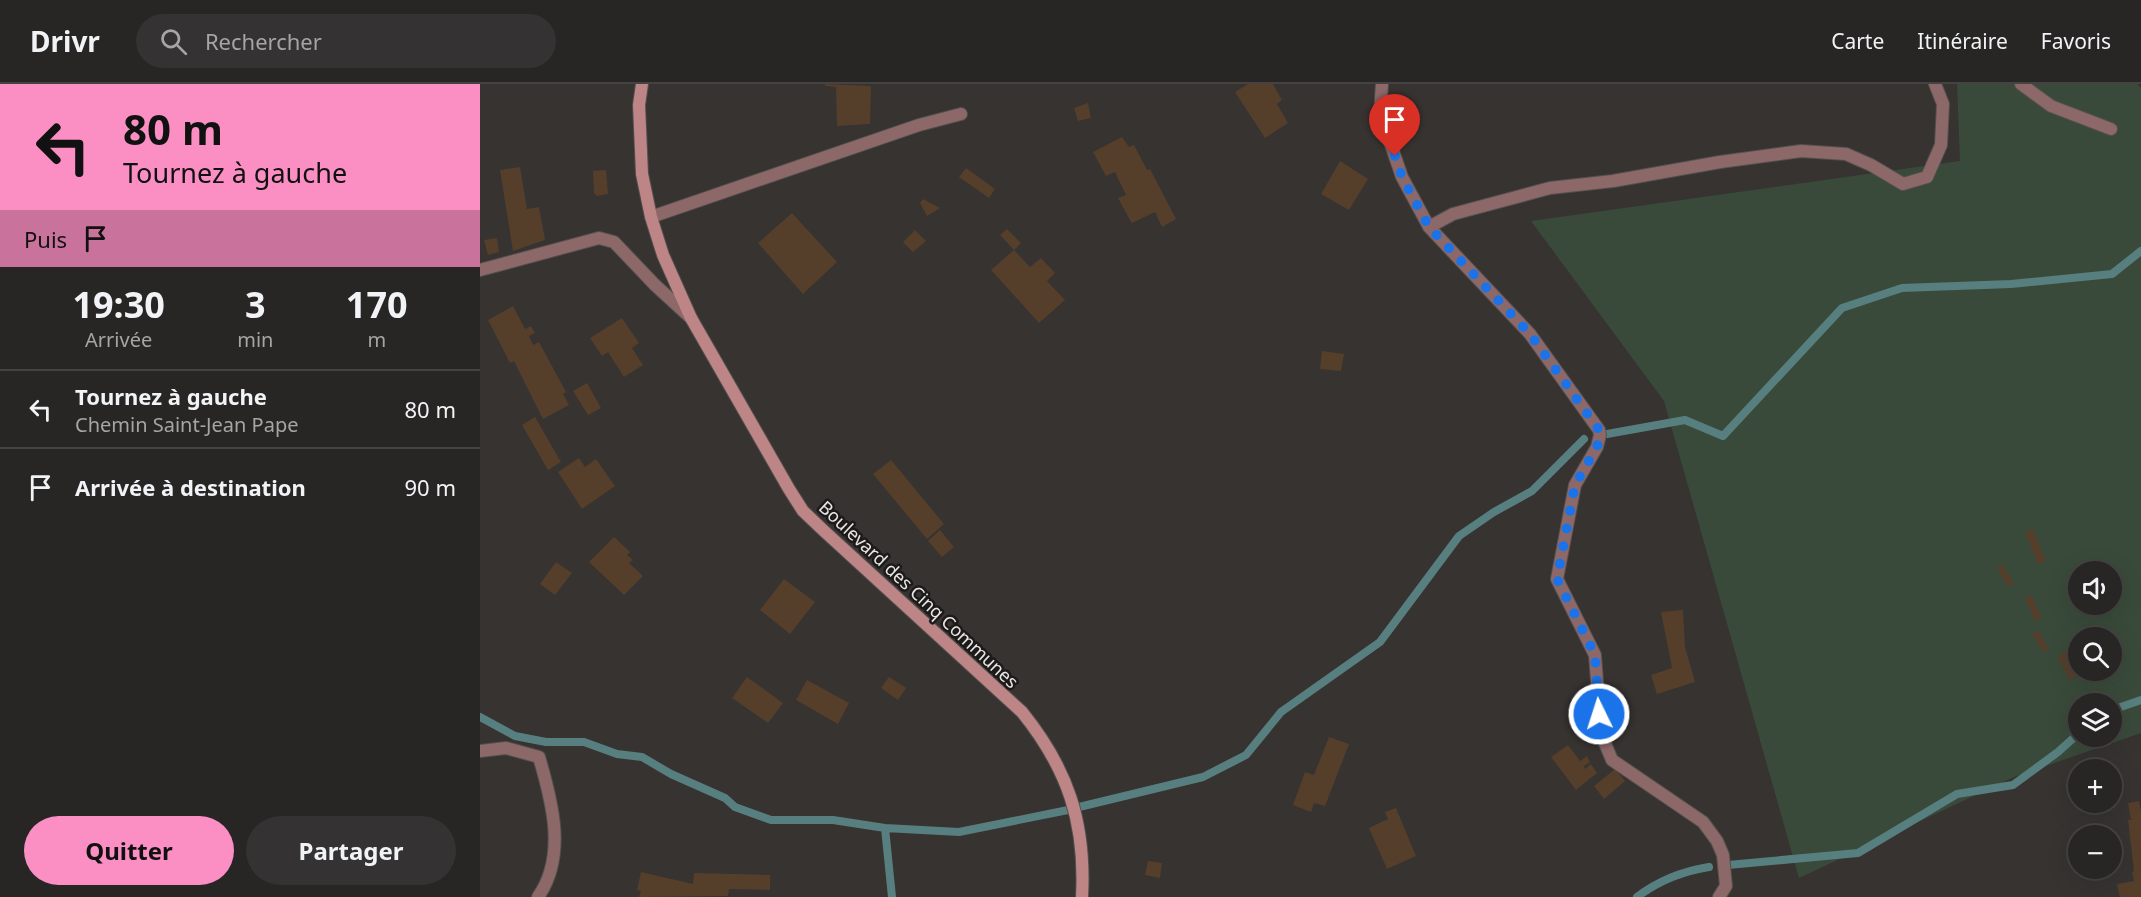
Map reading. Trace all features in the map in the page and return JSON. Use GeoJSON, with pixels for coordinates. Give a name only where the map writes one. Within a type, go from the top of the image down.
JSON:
{"type":"FeatureCollection","features":[{"type":"Feature","properties":{"kind":"main road","name":"Boulevard des Cinq Communes"},"geometry":{"type":"LineString","coordinates":[[642,84],[639,105],[639,138],[642,174],[651,217],[667,266],[691,318],[803,511],[1022,712],[1041,736],[1070,792],[1084,867],[1082,897]]}},
{"type":"Feature","properties":{"kind":"street"},"geometry":{"type":"LineString","coordinates":[[1382,84],[1380,113],[1402,177],[1429,227],[1530,334],[1599,430],[1597,447],[1575,485],[1557,579],[1595,655],[1601,734],[1611,760],[1703,822],[1717,841],[1723,855],[1726,886],[1719,897]]}},
{"type":"Feature","properties":{"kind":"street"},"geometry":{"type":"LineString","coordinates":[[1429,227],[1453,214],[1550,188],[1613,181],[1720,162],[1801,151],[1846,154],[1871,165],[1903,184],[1927,177],[1941,145],[1942,104],[1935,84]]}},
{"type":"Feature","properties":{"kind":"street"},"geometry":{"type":"LineString","coordinates":[[2021,84],[2051,106],[2111,129]]}},
{"type":"Feature","properties":{"kind":"street"},"geometry":{"type":"LineString","coordinates":[[651,217],[919,125],[961,114]]}},
{"type":"Feature","properties":{"kind":"street"},"geometry":{"type":"LineString","coordinates":[[480,270],[599,238],[614,242],[655,285],[691,318]]}},
{"type":"Feature","properties":{"kind":"street"},"geometry":{"type":"LineString","coordinates":[[480,751],[506,748],[538,757],[550,796],[555,855],[545,887],[538,897]]}},
{"type":"Feature","properties":{"kind":"green space"},"geometry":{"type":"Polygon","coordinates":[[[1957,84],[2137,84],[2141,88],[2141,733],[2122,740],[2122,693],[2068,693],[2068,747],[2101,747],[2014,777],[1799,878],[1664,401],[1531,221],[1960,161],[1957,84]]]}},
{"type":"Feature","properties":{"kind":"building"},"geometry":{"type":"Polygon","coordinates":[[[825,84],[871,86],[870,124],[837,126],[836,87],[825,86],[825,84]]]}},
{"type":"Feature","properties":{"kind":"building"},"geometry":{"type":"Polygon","coordinates":[[[1248,84],[1273,84],[1282,100],[1277,104],[1288,123],[1265,138],[1235,92],[1248,84]]]}},
{"type":"Feature","properties":{"kind":"building"},"geometry":{"type":"Polygon","coordinates":[[[1088,103],[1091,118],[1078,121],[1074,108],[1088,103]]]}},
{"type":"Feature","properties":{"kind":"building"},"geometry":{"type":"Polygon","coordinates":[[[1122,137],[1129,147],[1134,145],[1147,170],[1150,169],[1176,219],[1162,227],[1155,212],[1131,222],[1118,198],[1126,195],[1115,172],[1106,176],[1093,152],[1122,137]]]}},
{"type":"Feature","properties":{"kind":"building"},"geometry":{"type":"Polygon","coordinates":[[[1340,161],[1368,179],[1349,210],[1321,194],[1340,161]]]}},
{"type":"Feature","properties":{"kind":"building"},"geometry":{"type":"Polygon","coordinates":[[[520,167],[527,209],[539,207],[545,240],[513,251],[500,170],[520,167]]]}},
{"type":"Feature","properties":{"kind":"building"},"geometry":{"type":"Polygon","coordinates":[[[966,168],[995,189],[989,198],[959,177],[966,168]]]}},
{"type":"Feature","properties":{"kind":"building"},"geometry":{"type":"Polygon","coordinates":[[[606,170],[608,194],[597,196],[594,193],[593,171],[606,170]]]}},
{"type":"Feature","properties":{"kind":"building"},"geometry":{"type":"Polygon","coordinates":[[[923,199],[940,208],[927,216],[920,203],[923,199]]]}},
{"type":"Feature","properties":{"kind":"building"},"geometry":{"type":"Polygon","coordinates":[[[792,213],[837,262],[803,294],[758,243],[792,213]]]}},
{"type":"Feature","properties":{"kind":"building"},"geometry":{"type":"Polygon","coordinates":[[[1007,229],[1021,243],[1014,250],[1000,235],[1007,229]]]}},
{"type":"Feature","properties":{"kind":"building"},"geometry":{"type":"Polygon","coordinates":[[[915,230],[926,241],[913,252],[903,242],[915,230]]]}},
{"type":"Feature","properties":{"kind":"building"},"geometry":{"type":"Polygon","coordinates":[[[497,238],[499,252],[488,255],[484,240],[497,238]]]}},
{"type":"Feature","properties":{"kind":"building"},"geometry":{"type":"Polygon","coordinates":[[[1014,250],[1030,267],[1041,258],[1055,273],[1047,281],[1065,300],[1039,323],[991,270],[1014,250]]]}},
{"type":"Feature","properties":{"kind":"building"},"geometry":{"type":"Polygon","coordinates":[[[513,306],[525,329],[531,326],[535,333],[529,336],[533,345],[539,342],[566,392],[563,394],[569,405],[543,419],[514,361],[510,363],[488,320],[513,306]]]}},
{"type":"Feature","properties":{"kind":"building"},"geometry":{"type":"Polygon","coordinates":[[[622,318],[639,343],[632,348],[643,365],[624,377],[608,352],[602,356],[590,338],[622,318]]]}},
{"type":"Feature","properties":{"kind":"building"},"geometry":{"type":"Polygon","coordinates":[[[1322,351],[1344,354],[1341,371],[1320,369],[1322,351]]]}},
{"type":"Feature","properties":{"kind":"building"},"geometry":{"type":"Polygon","coordinates":[[[587,383],[601,408],[588,415],[573,391],[587,383]]]}},
{"type":"Feature","properties":{"kind":"building"},"geometry":{"type":"Polygon","coordinates":[[[535,417],[561,462],[548,470],[522,425],[535,417]]]}},
{"type":"Feature","properties":{"kind":"building"},"geometry":{"type":"Polygon","coordinates":[[[579,458],[585,467],[596,459],[615,486],[582,509],[558,472],[579,458]]]}},
{"type":"Feature","properties":{"kind":"building"},"geometry":{"type":"Polygon","coordinates":[[[891,460],[944,524],[927,539],[873,474],[891,460]]]}},
{"type":"Feature","properties":{"kind":"building"},"geometry":{"type":"Polygon","coordinates":[[[2033,529],[2046,561],[2038,564],[2025,532],[2033,529]]]}},
{"type":"Feature","properties":{"kind":"building"},"geometry":{"type":"Polygon","coordinates":[[[940,530],[954,547],[942,557],[928,541],[940,530]]]}},
{"type":"Feature","properties":{"kind":"building"},"geometry":{"type":"Polygon","coordinates":[[[614,537],[630,552],[627,555],[633,560],[629,563],[643,576],[624,595],[589,562],[614,537]]]}},
{"type":"Feature","properties":{"kind":"building"},"geometry":{"type":"Polygon","coordinates":[[[556,562],[572,573],[555,595],[540,584],[556,562]]]}},
{"type":"Feature","properties":{"kind":"building"},"geometry":{"type":"Polygon","coordinates":[[[2003,565],[2014,584],[2008,587],[1997,568],[2003,565]]]}},
{"type":"Feature","properties":{"kind":"building"},"geometry":{"type":"Polygon","coordinates":[[[784,579],[815,602],[790,634],[760,610],[784,579]]]}},
{"type":"Feature","properties":{"kind":"building"},"geometry":{"type":"Polygon","coordinates":[[[2031,595],[2042,618],[2035,621],[2025,598],[2031,595]]]}},
{"type":"Feature","properties":{"kind":"building"},"geometry":{"type":"Polygon","coordinates":[[[1683,610],[1685,647],[1695,682],[1657,694],[1651,675],[1672,668],[1661,612],[1683,610]]]}},
{"type":"Feature","properties":{"kind":"building"},"geometry":{"type":"Polygon","coordinates":[[[2038,631],[2049,649],[2043,652],[2032,634],[2038,631]]]}},
{"type":"Feature","properties":{"kind":"building"},"geometry":{"type":"Polygon","coordinates":[[[2068,650],[2068,676],[2057,656],[2068,650]]]}},
{"type":"Feature","properties":{"kind":"building"},"geometry":{"type":"Polygon","coordinates":[[[747,677],[783,703],[768,723],[732,698],[747,677]]]}},
{"type":"Feature","properties":{"kind":"building"},"geometry":{"type":"Polygon","coordinates":[[[889,677],[906,688],[898,700],[881,688],[889,677]]]}},
{"type":"Feature","properties":{"kind":"building"},"geometry":{"type":"Polygon","coordinates":[[[807,680],[849,703],[838,724],[796,700],[807,680]]]}},
{"type":"Feature","properties":{"kind":"building"},"geometry":{"type":"Polygon","coordinates":[[[1329,737],[1349,744],[1325,806],[1314,803],[1311,812],[1293,805],[1305,772],[1314,775],[1329,737]]]}},
{"type":"Feature","properties":{"kind":"building"},"geometry":{"type":"Polygon","coordinates":[[[1568,745],[1580,761],[1587,756],[1590,762],[1584,766],[1585,769],[1591,764],[1597,773],[1576,790],[1551,757],[1568,745]]]}},
{"type":"Feature","properties":{"kind":"building"},"geometry":{"type":"Polygon","coordinates":[[[1615,769],[1625,781],[1604,799],[1594,786],[1615,769]]]}},
{"type":"Feature","properties":{"kind":"building"},"geometry":{"type":"Polygon","coordinates":[[[2139,801],[2141,897],[2120,897],[2117,884],[2134,881],[2128,803],[2139,801]]]}},
{"type":"Feature","properties":{"kind":"building"},"geometry":{"type":"Polygon","coordinates":[[[1396,808],[1416,856],[1387,869],[1369,828],[1388,819],[1385,812],[1396,808]]]}},
{"type":"Feature","properties":{"kind":"building"},"geometry":{"type":"Polygon","coordinates":[[[1148,861],[1162,863],[1160,878],[1145,875],[1148,861]]]}},
{"type":"Feature","properties":{"kind":"building"},"geometry":{"type":"Polygon","coordinates":[[[641,872],[693,884],[694,873],[770,875],[770,890],[729,889],[728,896],[639,897],[641,891],[637,890],[641,872]]]}},
{"type":"Feature","properties":{"kind":"waterway"},"geometry":{"type":"LineString","coordinates":[[1607,434],[1685,420],[1723,436],[1842,308],[1902,288],[2011,284],[2112,274],[2141,251]]}},
{"type":"Feature","properties":{"kind":"waterway"},"geometry":{"type":"LineString","coordinates":[[1075,808],[1203,777],[1246,755],[1281,712],[1380,642],[1459,536],[1494,512],[1532,491],[1584,439]]}},
{"type":"Feature","properties":{"kind":"waterway"},"geometry":{"type":"LineString","coordinates":[[2122,707],[2141,700]]}},
{"type":"Feature","properties":{"kind":"waterway"},"geometry":{"type":"LineString","coordinates":[[480,717],[515,736],[546,742],[584,742],[617,754],[642,757],[671,774],[725,798],[735,807],[771,820],[833,820],[885,828],[959,832],[1073,809]]}},
{"type":"Feature","properties":{"kind":"waterway"},"geometry":{"type":"LineString","coordinates":[[1728,865],[1858,853],[1957,794],[2013,785],[2068,743]]}},
{"type":"Feature","properties":{"kind":"waterway"},"geometry":{"type":"LineString","coordinates":[[885,828],[892,897]]}},
{"type":"Feature","properties":{"kind":"waterway"},"geometry":{"type":"LineString","coordinates":[[1637,897],[1672,878],[1709,867]]}},
{"type":"Feature","properties":{"kind":"route"},"geometry":{"type":"LineString","coordinates":[[1395,156],[1402,177],[1429,227],[1530,334],[1599,430],[1597,447],[1575,485],[1557,579],[1595,655],[1599,714]]}}]}
